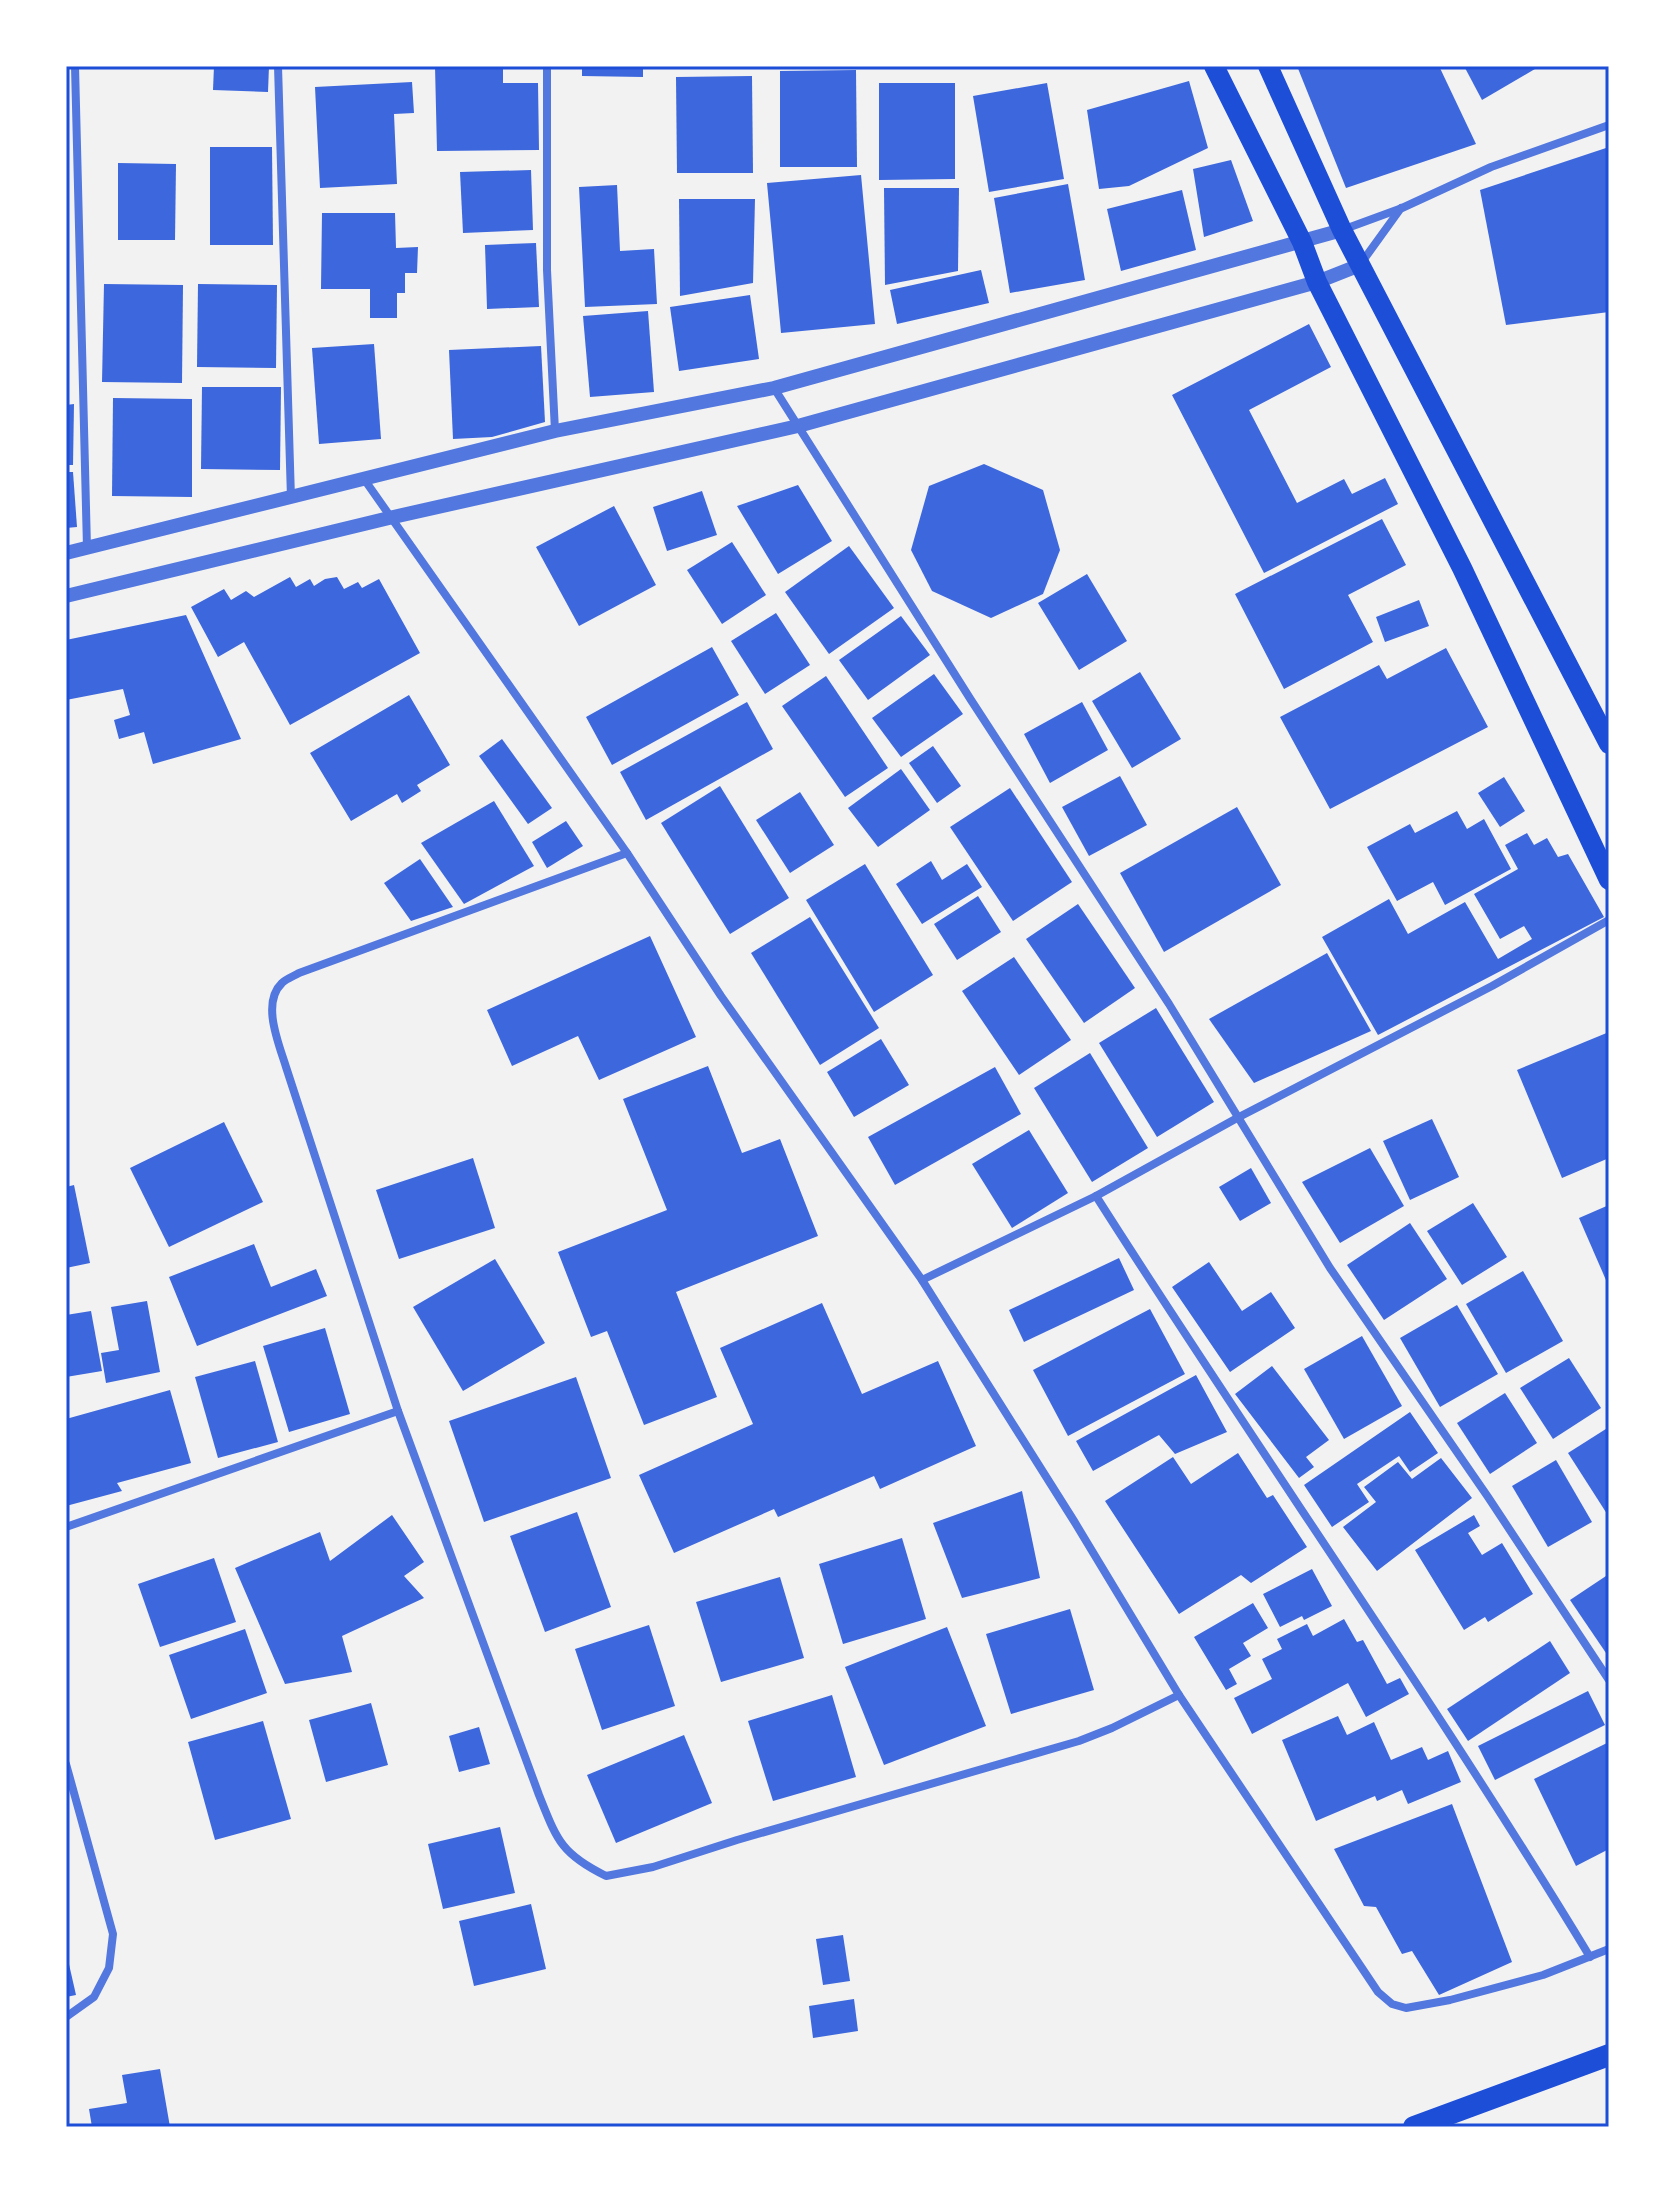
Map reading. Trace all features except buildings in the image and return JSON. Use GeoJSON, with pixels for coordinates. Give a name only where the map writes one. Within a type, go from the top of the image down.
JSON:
{"type":"FeatureCollection","features":[{"type":"Feature","properties":{"kind":"highway"},"geometry":{"type":"LineString","coordinates":[[1414,2127],[1609,2055]]}},
{"type":"Feature","properties":{"kind":"main road"},"geometry":{"type":"LineString","coordinates":[[1214,66],[1302,242],[1317,282],[1462,568],[1609,880]]}},
{"type":"Feature","properties":{"kind":"main road"},"geometry":{"type":"LineString","coordinates":[[1268,66],[1342,230],[1609,744]]}},
{"type":"Feature","properties":{"kind":"street"},"geometry":{"type":"LineString","coordinates":[[75,66],[87,548]]}},
{"type":"Feature","properties":{"kind":"street"},"geometry":{"type":"LineString","coordinates":[[278,66],[291,499]]}},
{"type":"Feature","properties":{"kind":"street"},"geometry":{"type":"LineString","coordinates":[[547,66],[547,270],[555,431]]}},
{"type":"Feature","properties":{"kind":"street"},"geometry":{"type":"LineString","coordinates":[[66,553],[555,431],[774,388],[1302,242],[1402,208],[1491,167],[1609,125]]}},
{"type":"Feature","properties":{"kind":"street"},"geometry":{"type":"LineString","coordinates":[[66,596],[389,518],[798,426],[1317,282],[1360,265],[1402,208]]}},
{"type":"Feature","properties":{"kind":"street"},"geometry":{"type":"LineString","coordinates":[[774,388],[1239,1117],[1330,1268],[1488,1497],[1609,1680]]}},
{"type":"Feature","properties":{"kind":"street"},"geometry":{"type":"LineString","coordinates":[[364,479],[627,853],[721,996],[922,1280],[1179,1695],[1378,1992],[1392,2004],[1406,2008],[1450,2000],[1543,1975],[1609,1949]]}},
{"type":"Feature","properties":{"kind":"street"},"geometry":{"type":"LineString","coordinates":[[627,853],[299,973],[282,983],[273,997],[276,1033],[286,1067],[398,1411],[552,1828],[568,1855],[606,1876],[653,1867],[1079,1741],[1179,1695]]}},
{"type":"Feature","properties":{"kind":"street"},"geometry":{"type":"LineString","coordinates":[[922,1280],[1096,1196],[1239,1117],[1492,986],[1609,920]]}},
{"type":"Feature","properties":{"kind":"street"},"geometry":{"type":"LineString","coordinates":[[1096,1196],[1412,1675],[1590,1957]]}},
{"type":"Feature","properties":{"kind":"street"},"geometry":{"type":"LineString","coordinates":[[66,1527],[398,1411]]}},
{"type":"Feature","properties":{"kind":"street"},"geometry":{"type":"LineString","coordinates":[[66,1764],[113,1934],[109,1968],[94,1997],[66,2017]]}}]}
